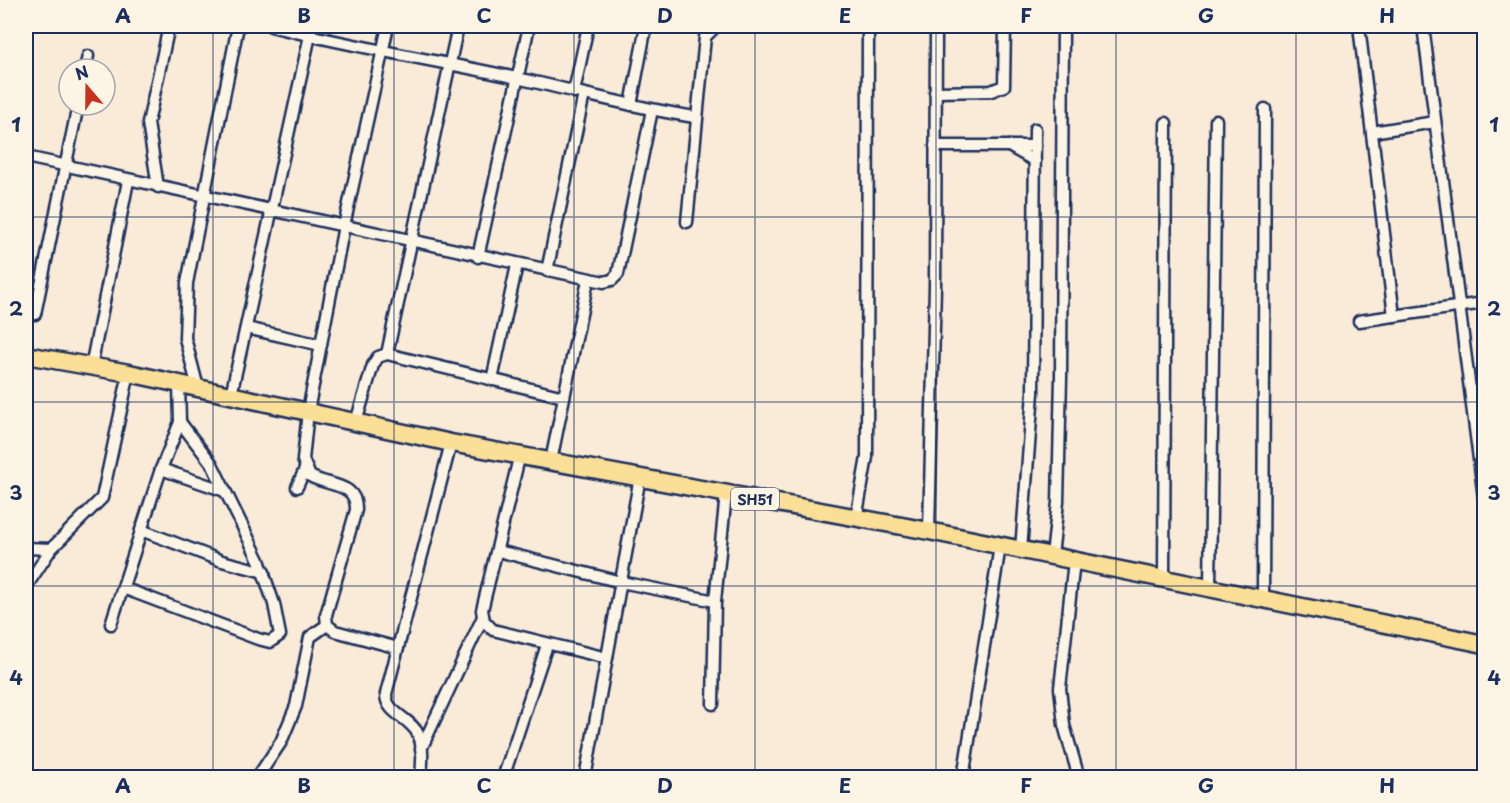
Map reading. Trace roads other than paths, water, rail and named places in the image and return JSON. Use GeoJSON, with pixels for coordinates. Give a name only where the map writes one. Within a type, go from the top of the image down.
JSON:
{"type":"FeatureCollection","features":[{"type":"Feature","properties":{"kind":"main road","name":"SH51"},"geometry":{"type":"LineString","coordinates":[[26,355],[129,373],[451,442],[929,531],[1485,644]]}},
{"type":"Feature","properties":{"kind":"street"},"geometry":{"type":"LineString","coordinates":[[154,186],[148,123],[169,26]]}},
{"type":"Feature","properties":{"kind":"street"},"geometry":{"type":"LineString","coordinates":[[198,388],[185,338],[186,295],[203,197],[238,26]]}},
{"type":"Feature","properties":{"kind":"street"},"geometry":{"type":"LineString","coordinates":[[271,26],[311,31],[382,52],[517,78],[652,110],[695,117]]}},
{"type":"Feature","properties":{"kind":"street"},"geometry":{"type":"LineString","coordinates":[[297,487],[305,470],[303,460],[308,411],[344,226],[388,26]]}},
{"type":"Feature","properties":{"kind":"street"},"geometry":{"type":"LineString","coordinates":[[387,354],[458,26]]}},
{"type":"Feature","properties":{"kind":"street"},"geometry":{"type":"LineString","coordinates":[[478,257],[529,26]]}},
{"type":"Feature","properties":{"kind":"street"},"geometry":{"type":"LineString","coordinates":[[547,271],[579,93],[588,26]]}},
{"type":"Feature","properties":{"kind":"street"},"geometry":{"type":"LineString","coordinates":[[631,105],[646,26]]}},
{"type":"Feature","properties":{"kind":"street"},"geometry":{"type":"LineString","coordinates":[[687,222],[695,117],[705,37],[716,26]]}},
{"type":"Feature","properties":{"kind":"street"},"geometry":{"type":"LineString","coordinates":[[856,519],[867,457],[868,26]]}},
{"type":"Feature","properties":{"kind":"street"},"geometry":{"type":"LineString","coordinates":[[929,531],[936,26]]}},
{"type":"Feature","properties":{"kind":"street"},"geometry":{"type":"LineString","coordinates":[[935,92],[992,92],[1005,86],[1005,26]]}},
{"type":"Feature","properties":{"kind":"street"},"geometry":{"type":"LineString","coordinates":[[1052,556],[1058,502],[1061,377],[1063,26]]}},
{"type":"Feature","properties":{"kind":"street"},"geometry":{"type":"LineString","coordinates":[[1359,26],[1394,316]]}},
{"type":"Feature","properties":{"kind":"street"},"geometry":{"type":"LineString","coordinates":[[1423,26],[1459,307],[1480,424],[1485,498]]}},
{"type":"Feature","properties":{"kind":"street"},"geometry":{"type":"LineString","coordinates":[[231,395],[311,31]]}},
{"type":"Feature","properties":{"kind":"street"},"geometry":{"type":"LineString","coordinates":[[1263,599],[1265,109]]}},
{"type":"Feature","properties":{"kind":"street"},"geometry":{"type":"LineString","coordinates":[[26,157],[272,213],[344,226],[478,257],[604,282],[612,280],[618,274],[652,110]]}},
{"type":"Feature","properties":{"kind":"street"},"geometry":{"type":"LineString","coordinates":[[35,314],[76,117]]}},
{"type":"Feature","properties":{"kind":"street"},"geometry":{"type":"LineString","coordinates":[[1210,588],[1216,120]]}},
{"type":"Feature","properties":{"kind":"street"},"geometry":{"type":"LineString","coordinates":[[1372,132],[1435,122]]}},
{"type":"Feature","properties":{"kind":"street"},"geometry":{"type":"LineString","coordinates":[[1164,579],[1166,123]]}},
{"type":"Feature","properties":{"kind":"street"},"geometry":{"type":"LineString","coordinates":[[1021,550],[1033,393],[1035,129]]}},
{"type":"Feature","properties":{"kind":"street"},"geometry":{"type":"LineString","coordinates":[[935,146],[1035,146]]}},
{"type":"Feature","properties":{"kind":"street"},"geometry":{"type":"LineString","coordinates":[[1009,146],[1035,161]]}},
{"type":"Feature","properties":{"kind":"street"},"geometry":{"type":"LineString","coordinates":[[91,367],[132,182]]}},
{"type":"Feature","properties":{"kind":"street"},"geometry":{"type":"LineString","coordinates":[[492,380],[517,265]]}},
{"type":"Feature","properties":{"kind":"street"},"geometry":{"type":"LineString","coordinates":[[550,461],[588,280]]}},
{"type":"Feature","properties":{"kind":"street"},"geometry":{"type":"LineString","coordinates":[[1359,321],[1485,303]]}},
{"type":"Feature","properties":{"kind":"street"},"geometry":{"type":"LineString","coordinates":[[246,328],[321,345]]}},
{"type":"Feature","properties":{"kind":"street"},"geometry":{"type":"LineString","coordinates":[[356,422],[373,365],[378,357],[387,354],[564,397]]}},
{"type":"Feature","properties":{"kind":"street"},"geometry":{"type":"LineString","coordinates":[[26,587],[51,549],[102,498],[129,373]]}},
{"type":"Feature","properties":{"kind":"street"},"geometry":{"type":"LineString","coordinates":[[111,624],[161,469],[180,422],[179,385]]}},
{"type":"Feature","properties":{"kind":"street"},"geometry":{"type":"LineString","coordinates":[[123,588],[270,642],[280,635],[280,626],[264,572],[212,464],[180,422]]}},
{"type":"Feature","properties":{"kind":"street"},"geometry":{"type":"LineString","coordinates":[[421,777],[421,749],[414,728],[390,709],[386,699],[451,442]]}},
{"type":"Feature","properties":{"kind":"street"},"geometry":{"type":"LineString","coordinates":[[421,749],[483,617],[520,454]]}},
{"type":"Feature","properties":{"kind":"street"},"geometry":{"type":"LineString","coordinates":[[161,469],[225,491]]}},
{"type":"Feature","properties":{"kind":"street"},"geometry":{"type":"LineString","coordinates":[[305,470],[317,480],[353,493],[356,501],[356,510],[326,615],[327,625],[335,631],[398,648]]}},
{"type":"Feature","properties":{"kind":"street"},"geometry":{"type":"LineString","coordinates":[[585,777],[640,477]]}},
{"type":"Feature","properties":{"kind":"street"},"geometry":{"type":"LineString","coordinates":[[713,704],[716,601],[726,494]]}},
{"type":"Feature","properties":{"kind":"street"},"geometry":{"type":"LineString","coordinates":[[141,530],[222,561],[264,572]]}},
{"type":"Feature","properties":{"kind":"street"},"geometry":{"type":"LineString","coordinates":[[963,777],[1000,546]]}},
{"type":"Feature","properties":{"kind":"street"},"geometry":{"type":"LineString","coordinates":[[26,548],[51,549]]}},
{"type":"Feature","properties":{"kind":"street"},"geometry":{"type":"LineString","coordinates":[[498,551],[621,582],[716,601]]}},
{"type":"Feature","properties":{"kind":"street"},"geometry":{"type":"LineString","coordinates":[[1074,561],[1062,656],[1060,696],[1064,725],[1079,777]]}},
{"type":"Feature","properties":{"kind":"street"},"geometry":{"type":"LineString","coordinates":[[483,617],[487,626],[493,630],[547,645],[607,657]]}},
{"type":"Feature","properties":{"kind":"street"},"geometry":{"type":"LineString","coordinates":[[257,777],[281,742],[297,706],[310,637],[327,625]]}},
{"type":"Feature","properties":{"kind":"street"},"geometry":{"type":"LineString","coordinates":[[503,777],[547,645]]}}]}
